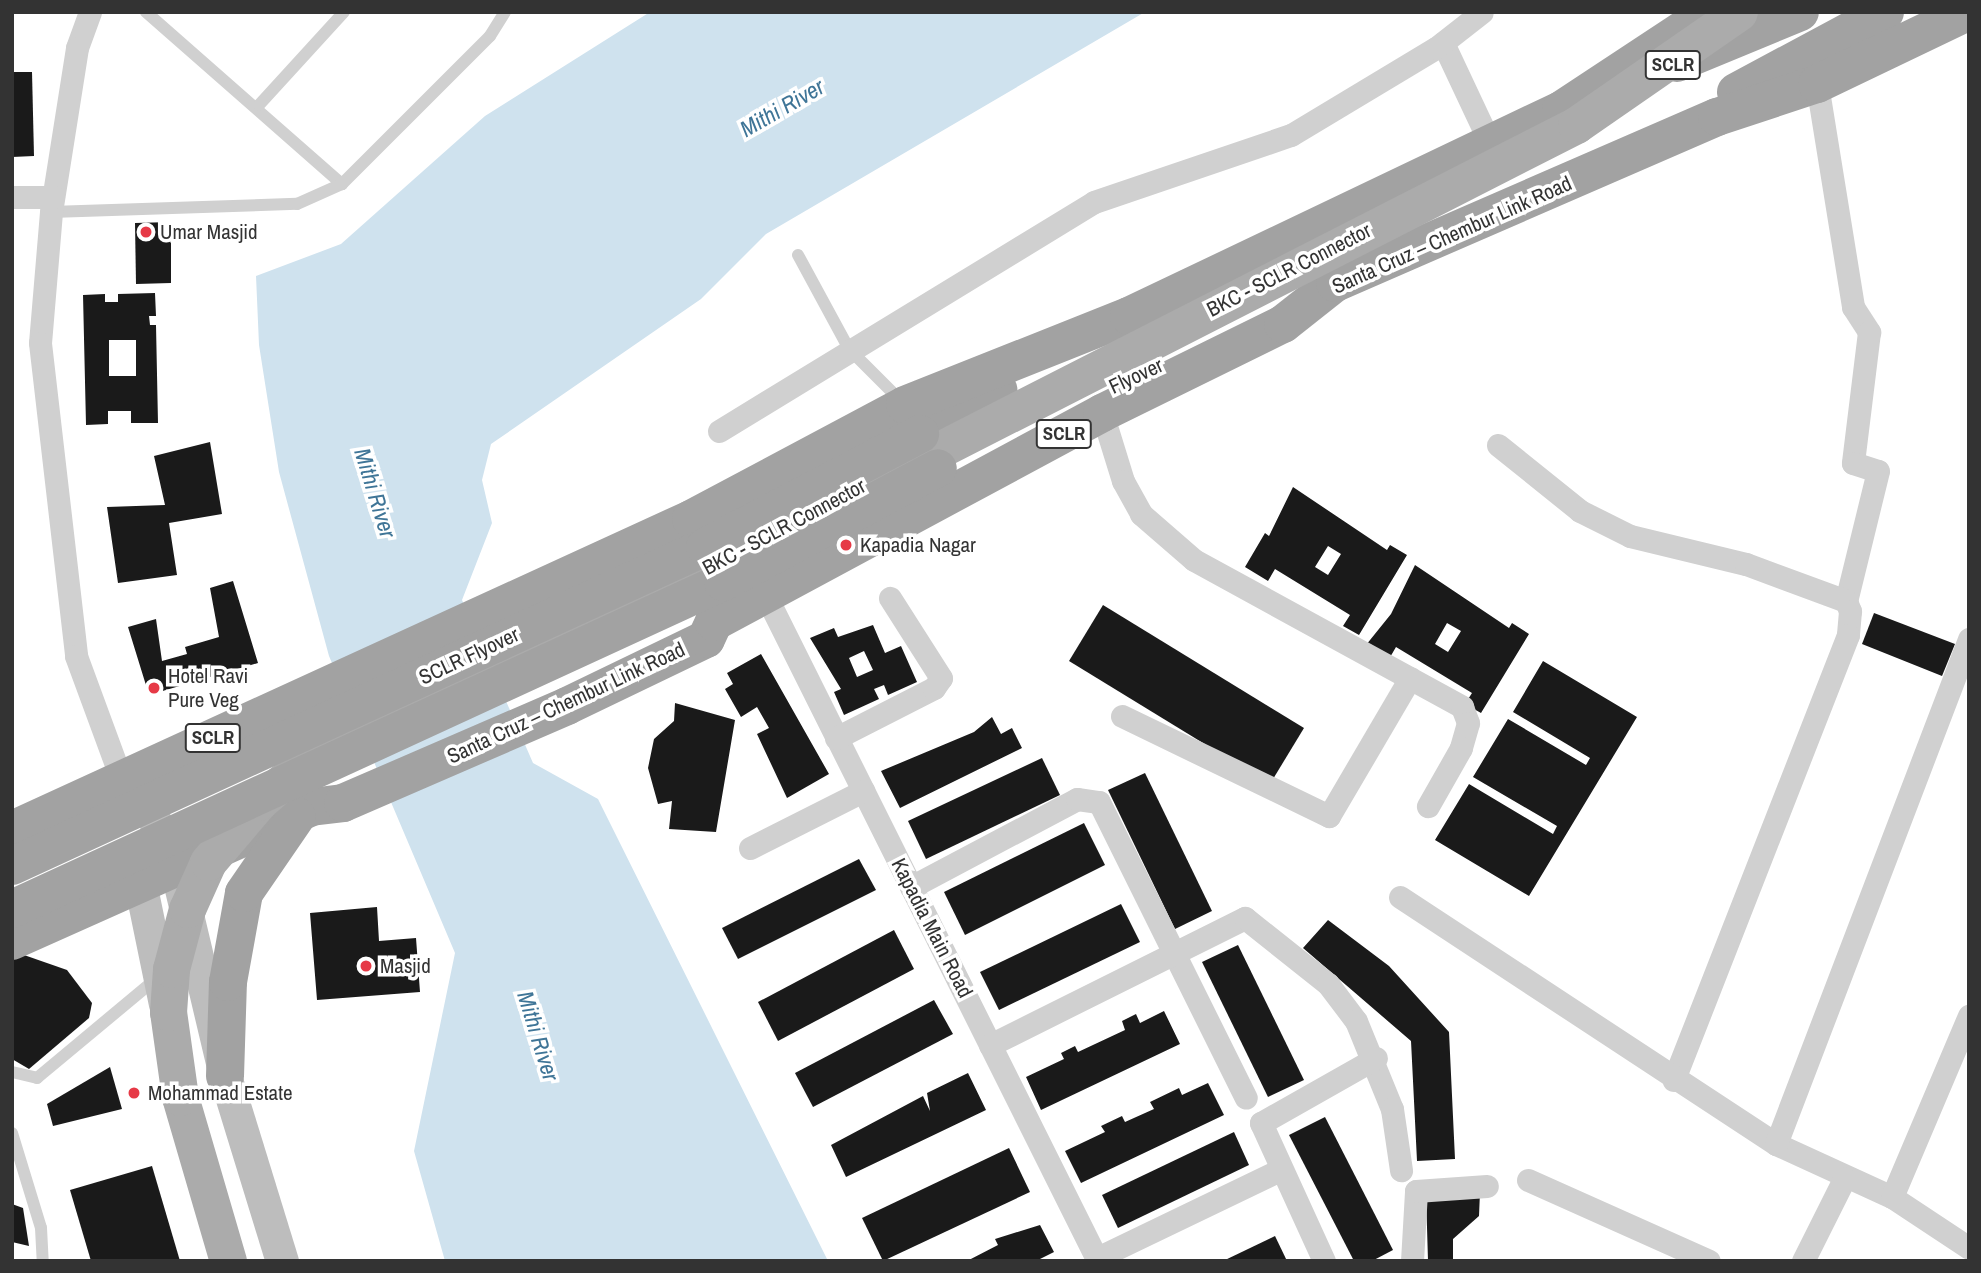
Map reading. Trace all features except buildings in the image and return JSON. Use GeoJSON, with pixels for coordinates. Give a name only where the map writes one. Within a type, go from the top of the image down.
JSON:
{"type":"FeatureCollection","features":[{"type":"Feature","properties":{"kind":"highway"},"geometry":{"type":"LineString","coordinates":[[1561,110],[1710,12]]}},
{"type":"Feature","properties":{"kind":"highway"},"geometry":{"type":"LineString","coordinates":[[1809,69],[1885,12]]}},
{"type":"Feature","properties":{"kind":"highway","name":"Santa Cruz – Chembur Link Road"},"geometry":{"type":"LineString","coordinates":[[12,941],[555,699],[706,639],[714,622],[1102,412],[1283,324],[1335,283],[1593,173],[1717,117],[1809,69],[1967,12]]}},
{"type":"Feature","properties":{"kind":"highway","name":"SCLR"},"geometry":{"type":"LineString","coordinates":[[12,830],[119,774],[318,690],[913,419],[1561,110],[1792,16]]}},
{"type":"Feature","properties":{"kind":"highway","name":"Flyover"},"geometry":{"type":"LineString","coordinates":[[12,909],[723,582],[938,468],[1335,283]]}},
{"type":"Feature","properties":{"kind":"highway","name":"SCLR Flyover"},"geometry":{"type":"LineString","coordinates":[[12,866],[705,547],[913,419]]}},
{"type":"Feature","properties":{"kind":"highway"},"geometry":{"type":"LineString","coordinates":[[667,530],[714,622]]}},
{"type":"Feature","properties":{"kind":"highway"},"geometry":{"type":"LineString","coordinates":[[225,1076],[232,947],[244,893],[322,802]]}},
{"type":"Feature","properties":{"kind":"main road","name":"BKC - SCLR Connector"},"geometry":{"type":"LineString","coordinates":[[228,1261],[180,1097],[168,1012],[171,969],[187,909],[208,862],[259,802],[302,765],[348,733],[715,565],[1576,125],[1739,12]]}},
{"type":"Feature","properties":{"kind":"main road"},"geometry":{"type":"LineString","coordinates":[[119,774],[160,875],[282,1261]]}},
{"type":"Feature","properties":{"kind":"main road"},"geometry":{"type":"LineString","coordinates":[[160,875],[157,978],[243,1261]]}},
{"type":"Feature","properties":{"kind":"street"},"geometry":{"type":"LineString","coordinates":[[90,12],[78,48],[52,205],[40,343],[76,656],[119,774]]}},
{"type":"Feature","properties":{"kind":"street"},"geometry":{"type":"LineString","coordinates":[[719,431],[849,349],[1094,202],[1291,135],[1443,43],[1482,12]]}},
{"type":"Feature","properties":{"kind":"street"},"geometry":{"type":"LineString","coordinates":[[1443,43],[1490,144]]}},
{"type":"Feature","properties":{"kind":"street"},"geometry":{"type":"LineString","coordinates":[[1674,1080],[1848,635],[1846,601],[1878,471],[1853,463],[1869,331],[1853,307],[1809,69]]}},
{"type":"Feature","properties":{"kind":"street"},"geometry":{"type":"LineString","coordinates":[[12,197],[52,205]]}},
{"type":"Feature","properties":{"kind":"street"},"geometry":{"type":"LineString","coordinates":[[1102,412],[1123,481],[1141,514],[1194,560],[1462,707],[1468,723],[1428,806]]}},
{"type":"Feature","properties":{"kind":"street"},"geometry":{"type":"LineString","coordinates":[[1498,446],[1580,511],[1630,536],[1746,564],[1846,601]]}},
{"type":"Feature","properties":{"kind":"street","name":"Kapadia Main Road"},"geometry":{"type":"LineString","coordinates":[[765,596],[1097,1260]]}},
{"type":"Feature","properties":{"kind":"street"},"geometry":{"type":"LineString","coordinates":[[836,738],[934,688],[942,678],[890,598]]}},
{"type":"Feature","properties":{"kind":"street"},"geometry":{"type":"LineString","coordinates":[[1776,1144],[1969,639]]}},
{"type":"Feature","properties":{"kind":"street"},"geometry":{"type":"LineString","coordinates":[[1122,716],[1329,816],[1409,678]]}},
{"type":"Feature","properties":{"kind":"street"},"geometry":{"type":"LineString","coordinates":[[750,848],[863,791]]}},
{"type":"Feature","properties":{"kind":"street"},"geometry":{"type":"LineString","coordinates":[[911,887],[1088,796],[1099,802],[1246,1098]]}},
{"type":"Feature","properties":{"kind":"street"},"geometry":{"type":"LineString","coordinates":[[1400,897],[1674,1080],[1776,1144],[1844,1179],[1892,1197],[1969,1248]]}},
{"type":"Feature","properties":{"kind":"street"},"geometry":{"type":"LineString","coordinates":[[990,1045],[1245,918],[1328,984],[1376,1058],[1401,1171]]}},
{"type":"Feature","properties":{"kind":"street"},"geometry":{"type":"LineString","coordinates":[[1892,1197],[1969,1016]]}},
{"type":"Feature","properties":{"kind":"street"},"geometry":{"type":"LineString","coordinates":[[1324,1261],[1262,1132],[1265,1118],[1376,1058]]}},
{"type":"Feature","properties":{"kind":"street"},"geometry":{"type":"LineString","coordinates":[[1097,1260],[1280,1170]]}},
{"type":"Feature","properties":{"kind":"street"},"geometry":{"type":"LineString","coordinates":[[1804,1261],[1844,1179]]}},
{"type":"Feature","properties":{"kind":"street"},"geometry":{"type":"LineString","coordinates":[[1528,1180],[1669,1253],[1709,1261]]}},
{"type":"Feature","properties":{"kind":"street"},"geometry":{"type":"LineString","coordinates":[[1412,1261],[1416,1191],[1487,1186]]}},
{"type":"Feature","properties":{"kind":"lane"},"geometry":{"type":"LineString","coordinates":[[146,12],[259,105],[342,184]]}},
{"type":"Feature","properties":{"kind":"lane"},"geometry":{"type":"LineString","coordinates":[[259,105],[344,12]]}},
{"type":"Feature","properties":{"kind":"lane"},"geometry":{"type":"LineString","coordinates":[[52,205],[297,204],[342,184],[490,36],[505,12]]}},
{"type":"Feature","properties":{"kind":"lane"},"geometry":{"type":"LineString","coordinates":[[798,255],[849,349],[913,419]]}},
{"type":"Feature","properties":{"kind":"lane"},"geometry":{"type":"LineString","coordinates":[[12,1072],[37,1078],[157,978]]}},
{"type":"Feature","properties":{"kind":"lane"},"geometry":{"type":"LineString","coordinates":[[12,1133],[41,1228],[43,1261]]}},
{"type":"Feature","properties":{"kind":"water","name":"Mithi River"},"geometry":{"type":"Polygon","coordinates":[[[650,12],[1145,12],[766,234],[701,299],[491,444],[482,480],[492,523],[462,600],[533,763],[598,799],[828,1261],[445,1261],[414,1151],[455,953],[329,656],[279,472],[259,345],[256,276],[341,244],[485,116],[650,12]]]}},
{"type":"Feature","properties":{"kind":"place","name":"Umar Masjid"},"geometry":{"type":"Point","coordinates":[146,232]}},
{"type":"Feature","properties":{"kind":"place","name":"Kapadia Nagar"},"geometry":{"type":"Point","coordinates":[846,545]}},
{"type":"Feature","properties":{"kind":"place","name":"Hotel Ravi Pure Veg"},"geometry":{"type":"Point","coordinates":[154,688]}},
{"type":"Feature","properties":{"kind":"place","name":"Masjid"},"geometry":{"type":"Point","coordinates":[366,966]}},
{"type":"Feature","properties":{"kind":"place","name":"Mohammad Estate"},"geometry":{"type":"Point","coordinates":[134,1093]}}]}
